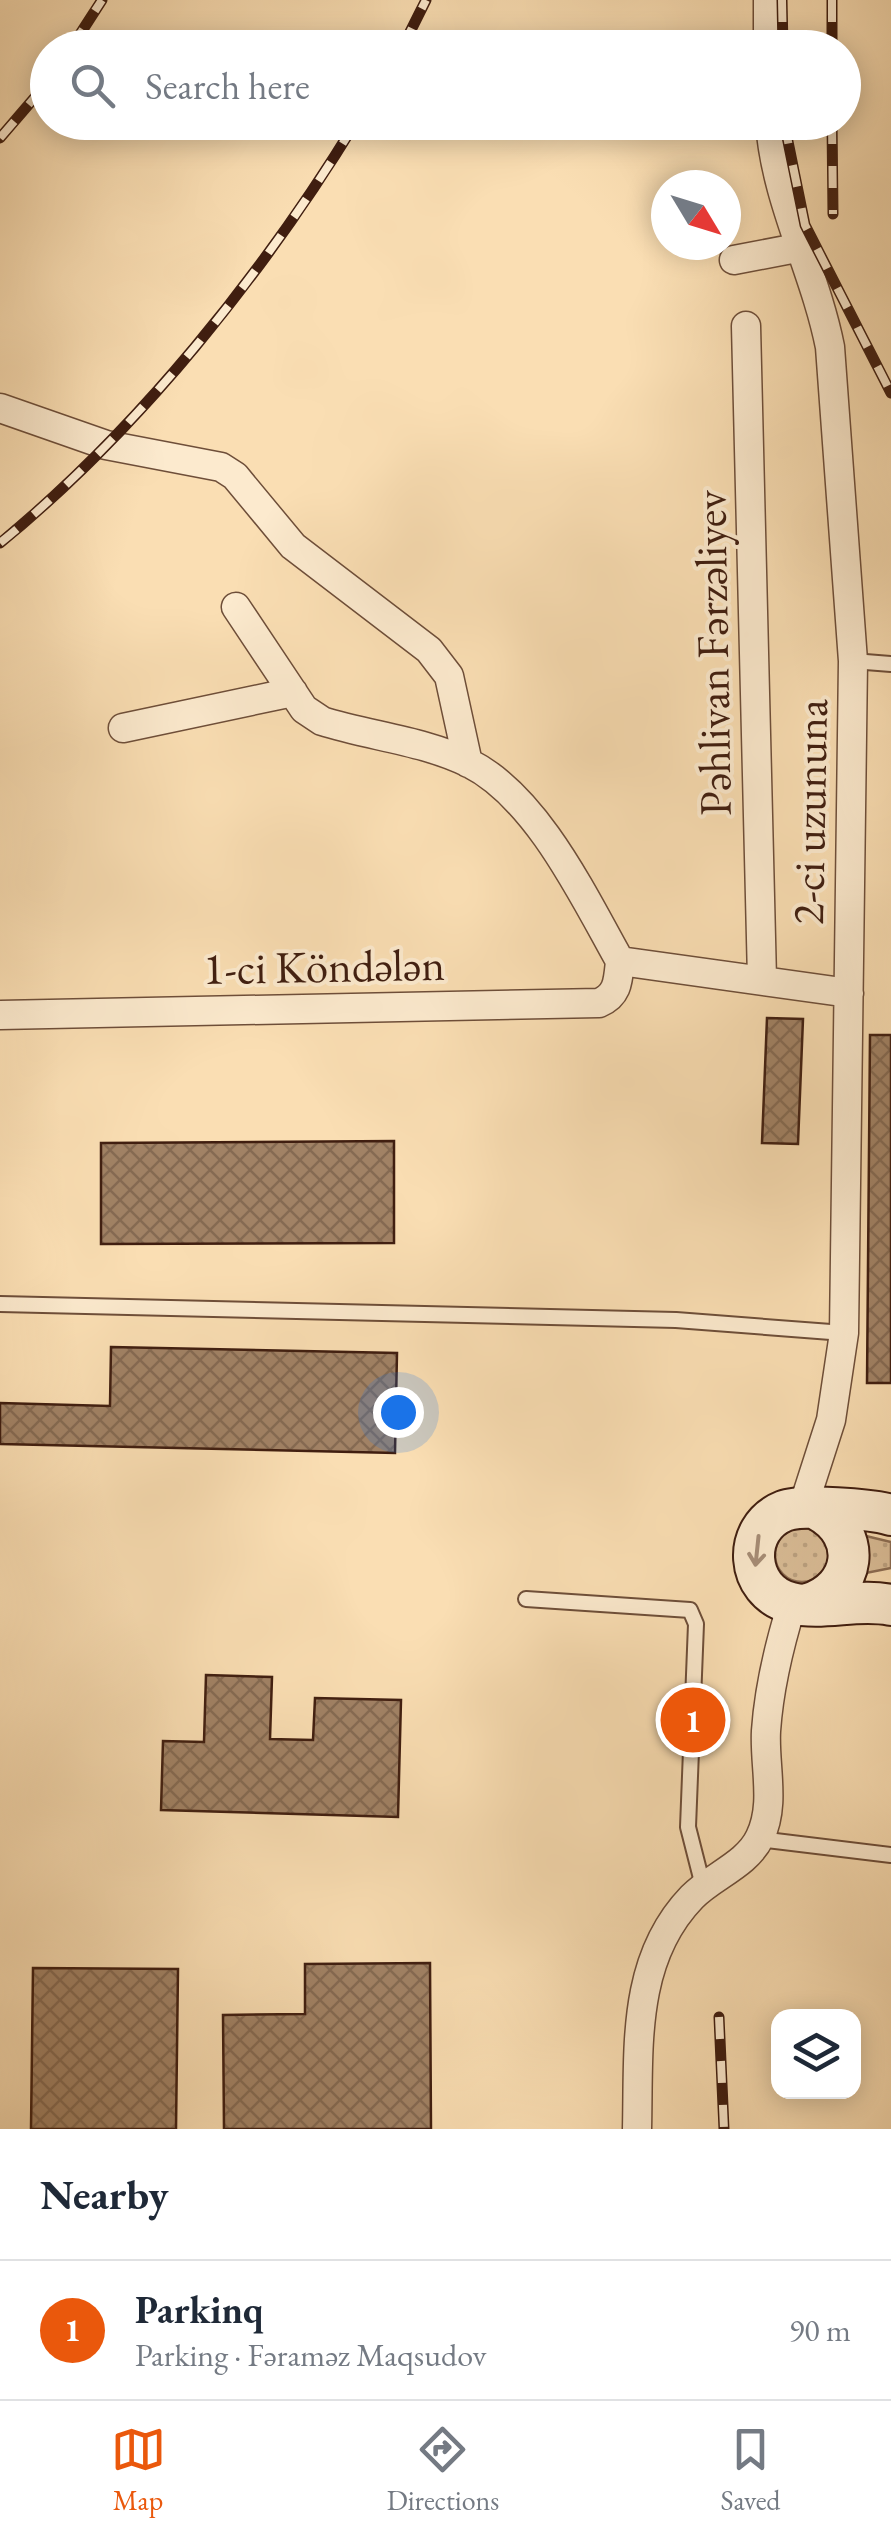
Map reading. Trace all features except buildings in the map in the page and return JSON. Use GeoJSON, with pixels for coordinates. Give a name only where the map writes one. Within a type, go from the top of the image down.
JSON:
{"type":"FeatureCollection","features":[{"type":"Feature","properties":{"kind":"main road"},"geometry":{"type":"LineString","coordinates":[[885,1601],[800,1604],[765,1588],[753,1559],[761,1528],[787,1509],[886,1511]]}},
{"type":"Feature","properties":{"kind":"main road"},"geometry":{"type":"LineString","coordinates":[[800,1604],[836,1590],[850,1561],[843,1530],[836,1520],[810,1509]]}},
{"type":"Feature","properties":{"kind":"street"},"geometry":{"type":"LineString","coordinates":[[768,0],[768,30]]}},
{"type":"Feature","properties":{"kind":"street","name":"2-ci uzununa"},"geometry":{"type":"LineString","coordinates":[[772,140],[776,168],[830,347],[853,661],[844,1333],[831,1420],[810,1509]]}},
{"type":"Feature","properties":{"kind":"street"},"geometry":{"type":"LineString","coordinates":[[741,259],[802,247]]}},
{"type":"Feature","properties":{"kind":"street","name":"Pəhlivan Fərzəliyev"},"geometry":{"type":"LineString","coordinates":[[746,326],[762,979]]}},
{"type":"Feature","properties":{"kind":"street"},"geometry":{"type":"LineString","coordinates":[[0,408],[106,444],[221,467],[235,476],[293,546],[429,650],[449,676],[468,763]]}},
{"type":"Feature","properties":{"kind":"street"},"geometry":{"type":"LineString","coordinates":[[236,607],[304,710],[322,721],[468,763],[498,782],[520,804],[572,876],[620,961],[849,992]]}},
{"type":"Feature","properties":{"kind":"street"},"geometry":{"type":"LineString","coordinates":[[123,728],[292,692]]}},
{"type":"Feature","properties":{"kind":"street","name":"1-ci Köndələn"},"geometry":{"type":"LineString","coordinates":[[0,1015],[599,1003],[611,998],[617,988],[620,961]]}},
{"type":"Feature","properties":{"kind":"street"},"geometry":{"type":"LineString","coordinates":[[637,2129],[641,2002],[647,1976],[675,1914],[703,1886],[743,1860],[760,1839],[768,1811],[766,1733],[775,1658],[800,1604]]}},
{"type":"Feature","properties":{"kind":"lane"},"geometry":{"type":"LineString","coordinates":[[853,661],[891,664]]}},
{"type":"Feature","properties":{"kind":"lane"},"geometry":{"type":"LineString","coordinates":[[0,1304],[676,1320],[844,1333]]}},
{"type":"Feature","properties":{"kind":"lane"},"geometry":{"type":"LineString","coordinates":[[526,1599],[690,1610],[696,1624],[688,1827],[703,1886]]}},
{"type":"Feature","properties":{"kind":"lane"},"geometry":{"type":"LineString","coordinates":[[760,1839],[891,1855]]}},
{"type":"Feature","properties":{"kind":"shaded area"},"geometry":{"type":"Polygon","coordinates":[[[802,1528],[821,1536],[829,1555],[821,1574],[802,1582],[783,1574],[775,1555],[783,1536],[802,1528]]]}},
{"type":"Feature","properties":{"kind":"shaded area"},"geometry":{"type":"Polygon","coordinates":[[[866,1536],[891,1542],[891,1568],[866,1573],[866,1536]]]}},
{"type":"Feature","properties":{"kind":"railway"},"geometry":{"type":"LineString","coordinates":[[83,30],[102,0]]}},
{"type":"Feature","properties":{"kind":"railway"},"geometry":{"type":"LineString","coordinates":[[411,30],[426,0]]}},
{"type":"Feature","properties":{"kind":"railway"},"geometry":{"type":"LineString","coordinates":[[782,0],[783,30]]}},
{"type":"Feature","properties":{"kind":"railway"},"geometry":{"type":"LineString","coordinates":[[832,0],[832,30]]}},
{"type":"Feature","properties":{"kind":"railway"},"geometry":{"type":"LineString","coordinates":[[0,138],[30,103]]}},
{"type":"Feature","properties":{"kind":"railway"},"geometry":{"type":"LineString","coordinates":[[0,543],[101,451],[195,347],[281,236],[345,140]]}},
{"type":"Feature","properties":{"kind":"railway"},"geometry":{"type":"LineString","coordinates":[[788,140],[805,225],[891,393]]}},
{"type":"Feature","properties":{"kind":"railway"},"geometry":{"type":"LineString","coordinates":[[832,140],[833,214]]}},
{"type":"Feature","properties":{"kind":"railway"},"geometry":{"type":"LineString","coordinates":[[719,2017],[724,2129]]}},
{"type":"Feature","properties":{"kind":"place","name":"Parkinq"},"geometry":{"type":"Point","coordinates":[693,1720]}}]}
